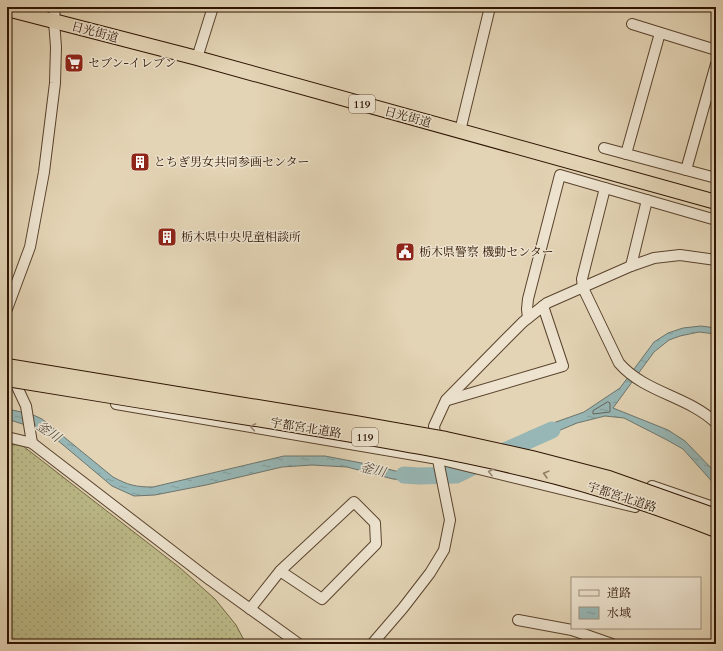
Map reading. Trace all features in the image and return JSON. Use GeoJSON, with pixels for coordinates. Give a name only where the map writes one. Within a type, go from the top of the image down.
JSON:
{"type":"FeatureCollection","features":[{"type":"Feature","properties":{"kind":"highway","name":"日光街道"},"geometry":{"type":"LineString","coordinates":[[7,8],[54,22],[196,58],[716,202]]}},
{"type":"Feature","properties":{"kind":"highway","name":"宇都宮北道路"},"geometry":{"type":"LineString","coordinates":[[7,366],[348,421],[446,439],[532,458],[609,478],[716,516]]}},
{"type":"Feature","properties":{"kind":"highway","name":"宇都宮北道路"},"geometry":{"type":"LineString","coordinates":[[10,384],[346,434],[452,453],[529,470],[606,491],[686,518],[716,530]]}},
{"type":"Feature","properties":{"kind":"street"},"geometry":{"type":"LineString","coordinates":[[7,309],[11,286],[30,247],[44,172],[55,83],[55,7]]}},
{"type":"Feature","properties":{"kind":"street"},"geometry":{"type":"LineString","coordinates":[[196,58],[213,7]]}},
{"type":"Feature","properties":{"kind":"street"},"geometry":{"type":"LineString","coordinates":[[460,131],[490,7]]}},
{"type":"Feature","properties":{"kind":"street"},"geometry":{"type":"LineString","coordinates":[[632,24],[716,50]]}},
{"type":"Feature","properties":{"kind":"street"},"geometry":{"type":"LineString","coordinates":[[626,154],[660,33]]}},
{"type":"Feature","properties":{"kind":"street"},"geometry":{"type":"LineString","coordinates":[[686,170],[716,64]]}},
{"type":"Feature","properties":{"kind":"street"},"geometry":{"type":"LineString","coordinates":[[604,148],[716,178]]}},
{"type":"Feature","properties":{"kind":"street"},"geometry":{"type":"LineString","coordinates":[[528,318],[526,308],[528,299],[560,175],[716,220]]}},
{"type":"Feature","properties":{"kind":"street"},"geometry":{"type":"LineString","coordinates":[[605,188],[583,272],[583,288],[619,363],[626,371],[640,381],[706,414],[716,423]]}},
{"type":"Feature","properties":{"kind":"street"},"geometry":{"type":"LineString","coordinates":[[631,266],[647,200]]}},
{"type":"Feature","properties":{"kind":"street"},"geometry":{"type":"LineString","coordinates":[[372,644],[403,608],[430,573],[444,550],[450,520],[438,462],[434,426],[446,400],[504,340],[547,303],[631,266],[654,258],[680,255],[716,260]]}},
{"type":"Feature","properties":{"kind":"street"},"geometry":{"type":"LineString","coordinates":[[446,400],[564,366],[543,306]]}},
{"type":"Feature","properties":{"kind":"street"},"geometry":{"type":"LineString","coordinates":[[7,360],[434,432],[599,470],[716,508]]}},
{"type":"Feature","properties":{"kind":"street"},"geometry":{"type":"LineString","coordinates":[[7,366],[10,384],[26,406],[32,443]]}},
{"type":"Feature","properties":{"kind":"street"},"geometry":{"type":"LineString","coordinates":[[10,384],[438,462],[646,509],[716,536]]}},
{"type":"Feature","properties":{"kind":"street"},"geometry":{"type":"LineString","coordinates":[[7,437],[32,443],[210,580],[299,644]]}},
{"type":"Feature","properties":{"kind":"street"},"geometry":{"type":"LineString","coordinates":[[250,609],[280,571],[354,502],[375,523],[376,544],[322,599],[280,571]]}},
{"type":"Feature","properties":{"kind":"street"},"geometry":{"type":"LineString","coordinates":[[518,620],[572,630],[612,644]]}},
{"type":"Feature","properties":{"kind":"shaded area"},"geometry":{"type":"Polygon","coordinates":[[[7,443],[23,446],[179,567],[215,599],[236,625],[246,644],[7,644],[7,443]]]}},
{"type":"Feature","properties":{"kind":"water"},"geometry":{"type":"Polygon","coordinates":[[[701,326],[716,328],[716,334],[699,332],[669,340],[654,352],[613,408],[668,430],[685,441],[716,473],[716,486],[683,449],[624,418],[605,416],[577,423],[532,442],[528,432],[584,412],[620,388],[654,342],[668,333],[683,328],[701,326]]]}},
{"type":"Feature","properties":{"kind":"water"},"geometry":{"type":"Polygon","coordinates":[[[7,409],[31,414],[42,419],[113,477],[128,484],[141,487],[153,487],[284,456],[325,456],[377,466],[399,472],[427,474],[428,482],[393,479],[347,467],[312,465],[282,467],[206,485],[155,495],[134,496],[112,486],[56,439],[38,429],[7,419],[7,409]]]}},
{"type":"Feature","properties":{"kind":"waterway","name":"釜川"},"geometry":{"type":"LineString","coordinates":[[404,475],[456,475],[552,430]]}},
{"type":"Feature","properties":{"kind":"place","name":"セブン-イレブン"},"geometry":{"type":"Point","coordinates":[74,63]}},
{"type":"Feature","properties":{"kind":"place","name":"とちぎ男女共同参画センター"},"geometry":{"type":"Point","coordinates":[140,162]}},
{"type":"Feature","properties":{"kind":"place","name":"栃木県中央児童相談所"},"geometry":{"type":"Point","coordinates":[167,237]}},
{"type":"Feature","properties":{"kind":"place","name":"栃木県警察 機動センター"},"geometry":{"type":"Point","coordinates":[405,252]}}]}
